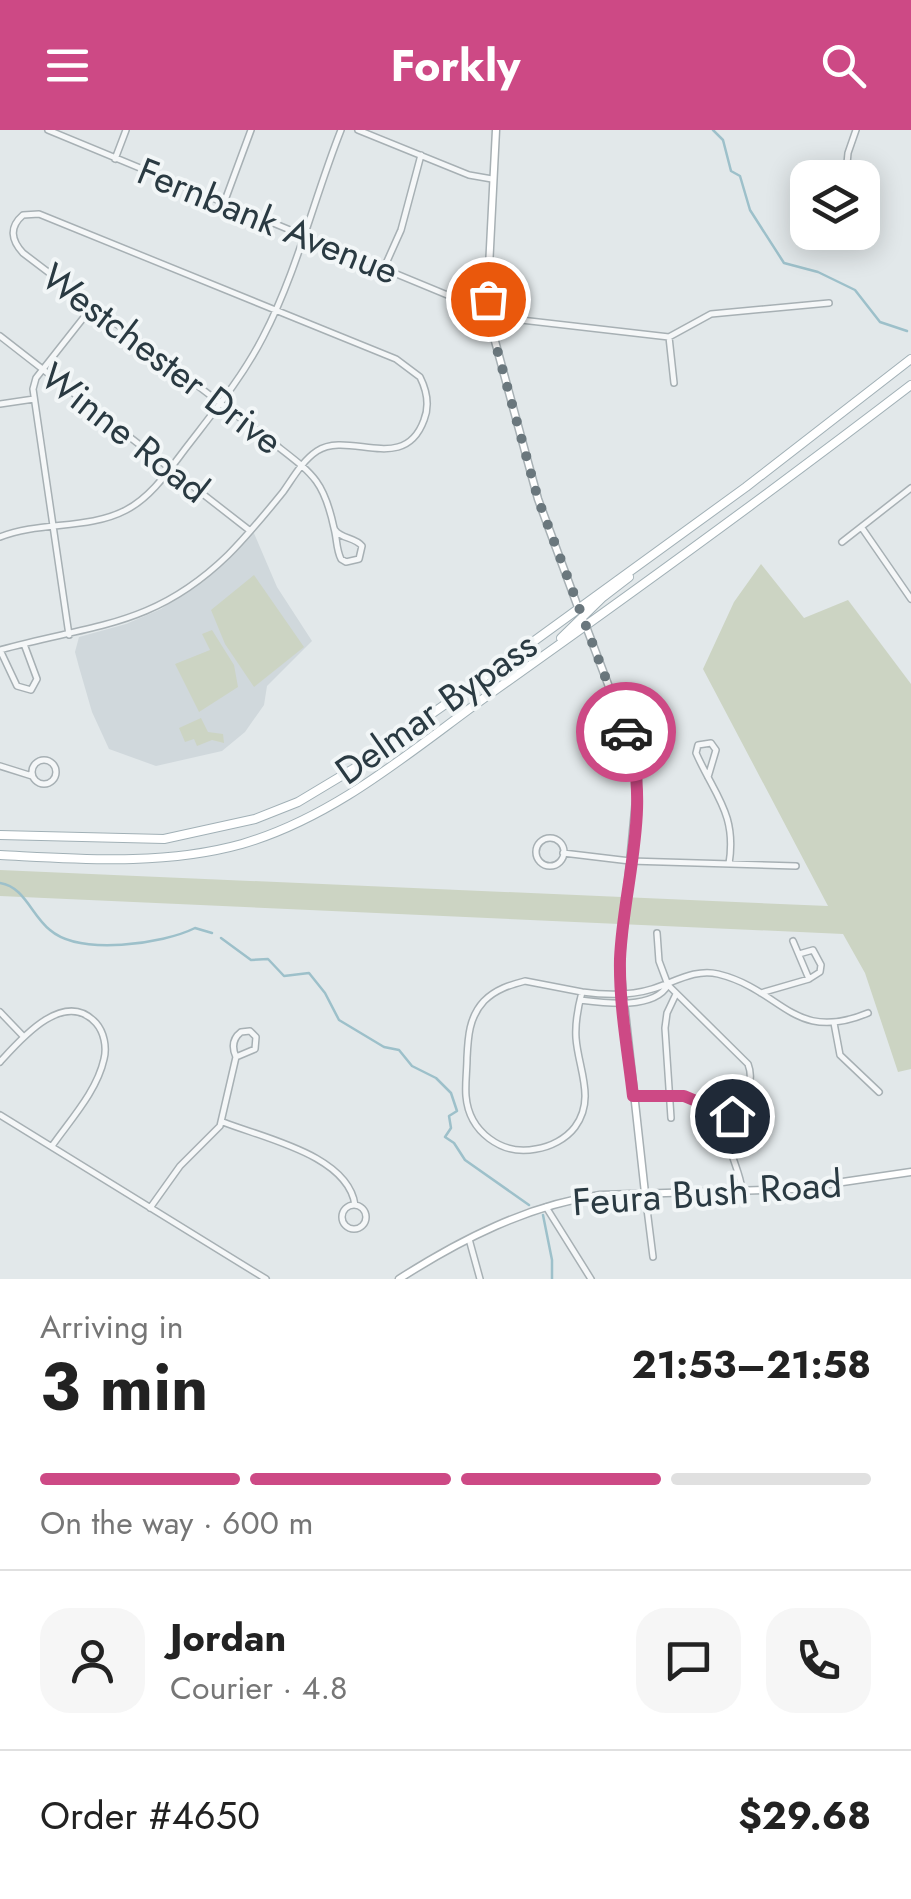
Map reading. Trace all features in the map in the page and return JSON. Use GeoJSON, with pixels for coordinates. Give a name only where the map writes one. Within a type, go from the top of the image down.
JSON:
{"type":"FeatureCollection","features":[{"type":"Feature","properties":{"kind":"main road"},"geometry":{"type":"LineString","coordinates":[[496,130],[488,312],[538,499],[633,750],[637,771],[621,944],[622,997],[645,1193]]}},
{"type":"Feature","properties":{"kind":"main road","name":"Delmar Bypass"},"geometry":{"type":"LineString","coordinates":[[0,835],[164,839],[255,819],[298,802],[353,768],[662,548],[911,359]]}},
{"type":"Feature","properties":{"kind":"main road","name":"Delmar Bypass"},"geometry":{"type":"LineString","coordinates":[[0,855],[149,859],[193,854],[259,838],[308,818],[340,800],[495,690],[911,385]]}},
{"type":"Feature","properties":{"kind":"main road"},"geometry":{"type":"LineString","coordinates":[[584,622],[662,548]]}},
{"type":"Feature","properties":{"kind":"main road","name":"Feura Bush Road"},"geometry":{"type":"LineString","coordinates":[[399,1279],[469,1238],[546,1208],[600,1195],[824,1187],[911,1172]]}},
{"type":"Feature","properties":{"kind":"street","name":"Fernbank Avenue"},"geometry":{"type":"LineString","coordinates":[[48,130],[503,318],[669,337]]}},
{"type":"Feature","properties":{"kind":"street"},"geometry":{"type":"LineString","coordinates":[[116,159],[126,130]]}},
{"type":"Feature","properties":{"kind":"street"},"geometry":{"type":"LineString","coordinates":[[224,203],[251,130]]}},
{"type":"Feature","properties":{"kind":"street"},"geometry":{"type":"LineString","coordinates":[[0,538],[20,530],[127,510],[171,468],[250,362],[304,235],[341,130]]}},
{"type":"Feature","properties":{"kind":"street"},"geometry":{"type":"LineString","coordinates":[[358,130],[469,175],[492,179]]}},
{"type":"Feature","properties":{"kind":"street"},"geometry":{"type":"LineString","coordinates":[[847,160],[856,130]]}},
{"type":"Feature","properties":{"kind":"street"},"geometry":{"type":"LineString","coordinates":[[384,268],[402,230],[421,155]]}},
{"type":"Feature","properties":{"kind":"street","name":"Westchester Drive"},"geometry":{"type":"LineString","coordinates":[[274,309],[39,214],[20,217],[12,233],[18,248],[302,465],[323,489],[335,530]]}},
{"type":"Feature","properties":{"kind":"street"},"geometry":{"type":"LineString","coordinates":[[674,383],[669,337],[711,314],[827,303],[826,313]]}},
{"type":"Feature","properties":{"kind":"street"},"geometry":{"type":"LineString","coordinates":[[69,634],[34,383],[92,306]]}},
{"type":"Feature","properties":{"kind":"street"},"geometry":{"type":"LineString","coordinates":[[24,644],[37,679],[32,690],[17,686],[0,650],[24,644],[118,623],[169,600],[206,575],[302,465],[326,446],[379,451],[396,448],[416,435],[422,426],[427,396],[420,376],[406,364],[274,309]]}},
{"type":"Feature","properties":{"kind":"street","name":"Winne Road"},"geometry":{"type":"LineString","coordinates":[[0,336],[249,530]]}},
{"type":"Feature","properties":{"kind":"street"},"geometry":{"type":"LineString","coordinates":[[0,404],[34,398]]}},
{"type":"Feature","properties":{"kind":"street"},"geometry":{"type":"LineString","coordinates":[[842,542],[911,488]]}},
{"type":"Feature","properties":{"kind":"street"},"geometry":{"type":"LineString","coordinates":[[862,528],[909,597]]}},
{"type":"Feature","properties":{"kind":"street"},"geometry":{"type":"LineString","coordinates":[[335,530],[362,546],[359,560],[340,559],[335,530]]}},
{"type":"Feature","properties":{"kind":"street"},"geometry":{"type":"LineString","coordinates":[[708,777],[716,750],[711,743],[704,742],[698,745],[696,753],[708,777],[722,801],[731,828],[729,864]]}},
{"type":"Feature","properties":{"kind":"street"},"geometry":{"type":"LineString","coordinates":[[0,766],[42,783],[52,782],[56,768],[50,762],[39,762],[32,769],[32,776]]}},
{"type":"Feature","properties":{"kind":"street"},"geometry":{"type":"LineString","coordinates":[[545,839],[554,839],[564,853],[560,862],[547,866],[539,862],[536,849],[545,839]]}},
{"type":"Feature","properties":{"kind":"street"},"geometry":{"type":"LineString","coordinates":[[564,853],[630,861],[796,866]]}},
{"type":"Feature","properties":{"kind":"street"},"geometry":{"type":"LineString","coordinates":[[657,934],[659,961],[668,985],[748,1064],[752,1082],[732,1116],[728,1140],[742,1190]]}},
{"type":"Feature","properties":{"kind":"street"},"geometry":{"type":"LineString","coordinates":[[793,941],[808,979]]}},
{"type":"Feature","properties":{"kind":"street"},"geometry":{"type":"LineString","coordinates":[[761,993],[820,972],[814,951],[798,954]]}},
{"type":"Feature","properties":{"kind":"street"},"geometry":{"type":"LineString","coordinates":[[581,996],[576,1039],[587,1096],[576,1127],[551,1146],[522,1152],[499,1146],[470,1118],[466,1097],[468,1034],[474,1015],[484,1000],[501,988],[525,981],[581,996],[622,997],[692,974],[712,973],[761,993],[803,1020],[842,1023],[868,1012]]}},
{"type":"Feature","properties":{"kind":"street"},"geometry":{"type":"LineString","coordinates":[[671,1118],[665,1028],[666,1013],[676,994]]}},
{"type":"Feature","properties":{"kind":"street"},"geometry":{"type":"LineString","coordinates":[[0,1012],[23,1036]]}},
{"type":"Feature","properties":{"kind":"street"},"geometry":{"type":"LineString","coordinates":[[0,1062],[23,1036],[55,1015],[71,1012],[94,1021],[105,1040],[103,1063],[87,1096],[52,1146]]}},
{"type":"Feature","properties":{"kind":"street"},"geometry":{"type":"LineString","coordinates":[[834,1023],[840,1055],[879,1092]]}},
{"type":"Feature","properties":{"kind":"street"},"geometry":{"type":"LineString","coordinates":[[150,1208],[180,1166],[222,1122],[236,1057],[232,1048],[238,1035],[253,1033],[255,1049],[236,1057]]}},
{"type":"Feature","properties":{"kind":"street"},"geometry":{"type":"LineString","coordinates":[[633,1096],[684,1096],[732,1116]]}},
{"type":"Feature","properties":{"kind":"street"},"geometry":{"type":"LineString","coordinates":[[0,1115],[266,1279]]}},
{"type":"Feature","properties":{"kind":"street"},"geometry":{"type":"LineString","coordinates":[[222,1122],[328,1164],[354,1195],[355,1204]]}},
{"type":"Feature","properties":{"kind":"street"},"geometry":{"type":"LineString","coordinates":[[645,1193],[654,1257]]}},
{"type":"Feature","properties":{"kind":"street"},"geometry":{"type":"LineString","coordinates":[[355,1204],[366,1216],[364,1223],[355,1229],[348,1228],[343,1220],[344,1211],[355,1204]]}},
{"type":"Feature","properties":{"kind":"street"},"geometry":{"type":"LineString","coordinates":[[546,1208],[591,1279]]}},
{"type":"Feature","properties":{"kind":"street"},"geometry":{"type":"LineString","coordinates":[[469,1238],[480,1279]]}},
{"type":"Feature","properties":{"kind":"shaded area"},"geometry":{"type":"Polygon","coordinates":[[[253,531],[277,587],[312,641],[267,686],[264,705],[245,732],[222,751],[156,766],[109,749],[92,712],[79,667],[75,652],[79,637],[161,609],[220,566],[253,531]]]}},
{"type":"Feature","properties":{"kind":"green space"},"geometry":{"type":"Polygon","coordinates":[[[761,564],[804,618],[848,600],[911,684],[911,1069],[898,1072],[865,973],[843,934],[0,896],[0,870],[828,906],[703,669],[734,602],[761,564]]]}},
{"type":"Feature","properties":{"kind":"green space"},"geometry":{"type":"Polygon","coordinates":[[[254,575],[304,647],[254,687],[225,644],[211,610],[254,575]]]}},
{"type":"Feature","properties":{"kind":"green space"},"geometry":{"type":"Polygon","coordinates":[[[212,630],[234,665],[238,687],[199,712],[175,664],[210,650],[202,634],[212,630]]]}},
{"type":"Feature","properties":{"kind":"green space"},"geometry":{"type":"Polygon","coordinates":[[[201,718],[208,732],[223,734],[224,743],[212,740],[197,746],[194,739],[185,742],[179,728],[201,718]]]}},
{"type":"Feature","properties":{"kind":"waterway"},"geometry":{"type":"LineString","coordinates":[[713,130],[723,140],[731,171],[740,176],[750,210],[784,263],[818,272],[855,290],[880,322],[907,331]]}},
{"type":"Feature","properties":{"kind":"waterway"},"geometry":{"type":"LineString","coordinates":[[0,883],[16,890],[50,930],[81,943],[143,943],[195,928],[212,933]]}},
{"type":"Feature","properties":{"kind":"waterway"},"geometry":{"type":"LineString","coordinates":[[221,938],[251,960],[268,959],[284,976],[309,973],[339,1020],[384,1047],[399,1050],[412,1066],[436,1078],[451,1093],[457,1111],[449,1116],[451,1128],[445,1137],[465,1160],[529,1205]]}},
{"type":"Feature","properties":{"kind":"waterway"},"geometry":{"type":"LineString","coordinates":[[543,1215],[552,1279]]}},
{"type":"Feature","properties":{"kind":"way so far"},"geometry":{"type":"LineString","coordinates":[[488,299],[492,331],[538,499],[626,732]]}},
{"type":"Feature","properties":{"kind":"route"},"geometry":{"type":"LineString","coordinates":[[626,732],[634,754],[638,791],[620,966],[633,1096],[684,1096],[732,1116]]}}]}
